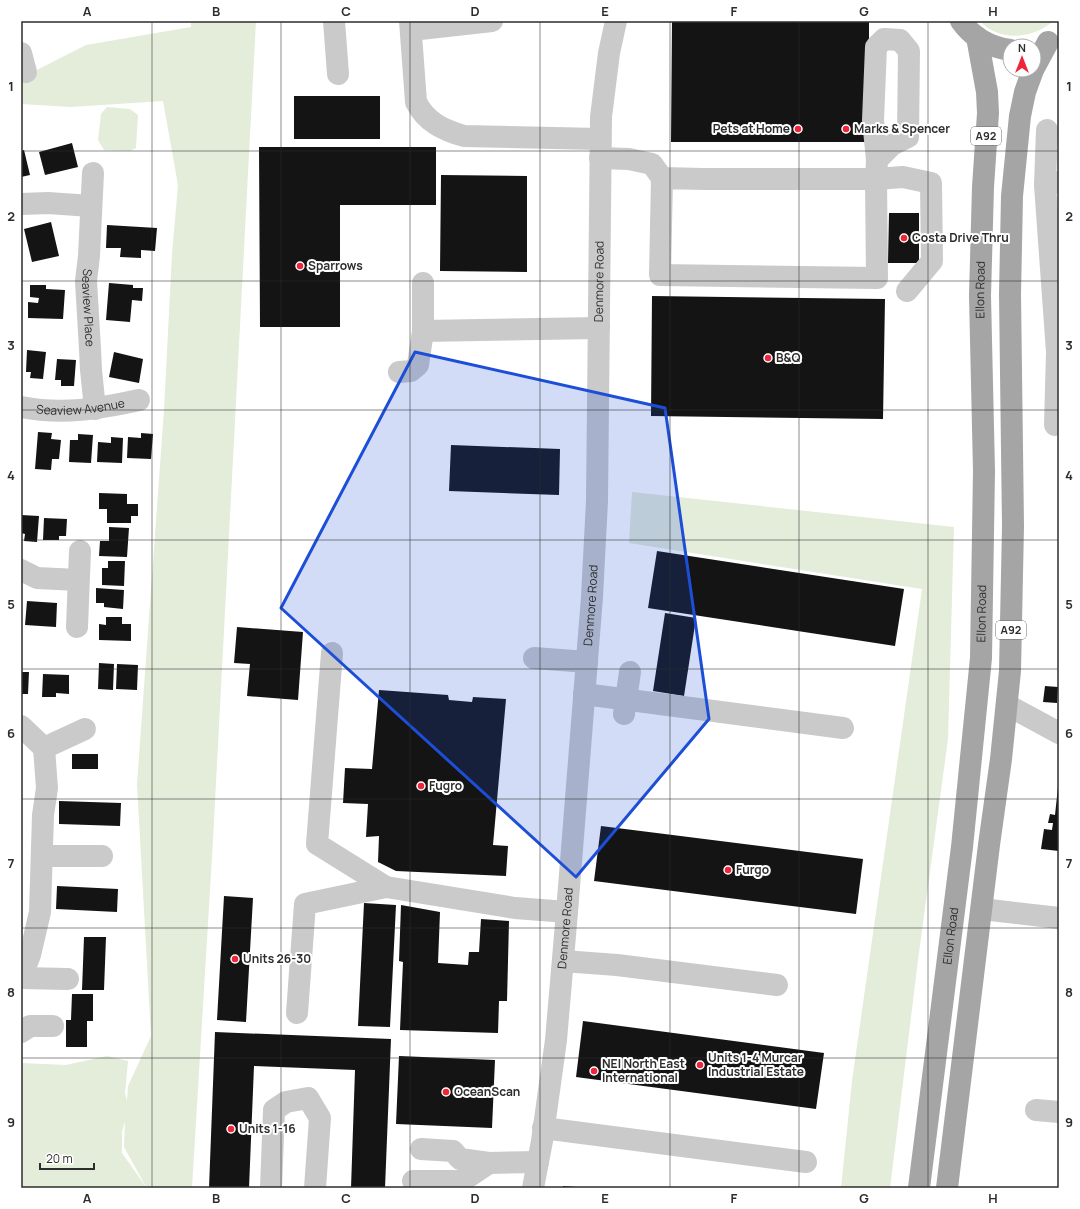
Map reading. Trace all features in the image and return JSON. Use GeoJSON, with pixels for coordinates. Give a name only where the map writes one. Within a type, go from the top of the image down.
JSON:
{"type":"FeatureCollection","features":[{"type":"Feature","properties":{"kind":"main road"},"geometry":{"type":"LineString","coordinates":[[961,21],[969,31],[977,37],[993,46],[1002,48]]}},
{"type":"Feature","properties":{"kind":"main road","name":"Ellon Road"},"geometry":{"type":"LineString","coordinates":[[919,1188],[962,847],[981,658],[984,471],[980,296],[983,187],[988,113],[987,92],[977,37]]}},
{"type":"Feature","properties":{"kind":"main road","name":"A92"},"geometry":{"type":"LineString","coordinates":[[1042,52],[1047,41]]}},
{"type":"Feature","properties":{"kind":"main road","name":"A92"},"geometry":{"type":"LineString","coordinates":[[947,1188],[1001,759],[1010,671],[1013,526],[1010,294],[1012,196],[1020,116],[1025,92],[1030,78]]}},
{"type":"Feature","properties":{"kind":"street"},"geometry":{"type":"LineString","coordinates":[[334,21],[338,74]]}},
{"type":"Feature","properties":{"kind":"street"},"geometry":{"type":"LineString","coordinates":[[492,21],[410,26],[416,102],[421,112],[448,132],[464,136],[600,149],[629,159],[652,164],[662,178],[660,275],[877,278],[890,280],[909,298],[932,261],[931,183],[903,177],[877,169],[704,179],[662,178]]}},
{"type":"Feature","properties":{"kind":"street","name":"Denmore Road"},"geometry":{"type":"LineString","coordinates":[[533,1188],[556,1040],[587,662],[597,500],[600,149],[603,91],[616,21]]}},
{"type":"Feature","properties":{"kind":"street"},"geometry":{"type":"LineString","coordinates":[[877,169],[892,145],[908,137],[909,51],[900,40],[884,39],[876,47],[873,120],[877,169],[877,278]]}},
{"type":"Feature","properties":{"kind":"street"},"geometry":{"type":"LineString","coordinates":[[1047,130],[1052,184],[1057,352],[1055,425]]}},
{"type":"Feature","properties":{"kind":"street","name":"Seaview Place"},"geometry":{"type":"LineString","coordinates":[[93,172],[89,256],[86,281],[91,370],[95,409]]}},
{"type":"Feature","properties":{"kind":"street"},"geometry":{"type":"LineString","coordinates":[[21,204],[48,203],[91,206]]}},
{"type":"Feature","properties":{"kind":"street"},"geometry":{"type":"LineString","coordinates":[[399,372],[411,371],[418,366],[423,331],[423,283]]}},
{"type":"Feature","properties":{"kind":"street"},"geometry":{"type":"LineString","coordinates":[[423,331],[599,328]]}},
{"type":"Feature","properties":{"kind":"street","name":"Seaview Avenue"},"geometry":{"type":"LineString","coordinates":[[21,408],[49,411],[95,409],[139,400]]}},
{"type":"Feature","properties":{"kind":"street"},"geometry":{"type":"LineString","coordinates":[[76,627],[80,551]]}},
{"type":"Feature","properties":{"kind":"street"},"geometry":{"type":"LineString","coordinates":[[21,570],[38,578],[78,580]]}},
{"type":"Feature","properties":{"kind":"street"},"geometry":{"type":"LineString","coordinates":[[332,654],[317,844],[386,887]]}},
{"type":"Feature","properties":{"kind":"street"},"geometry":{"type":"LineString","coordinates":[[534,658],[587,662]]}},
{"type":"Feature","properties":{"kind":"street"},"geometry":{"type":"LineString","coordinates":[[625,707],[630,672]]}},
{"type":"Feature","properties":{"kind":"street"},"geometry":{"type":"LineString","coordinates":[[584,694],[625,707],[843,728]]}},
{"type":"Feature","properties":{"kind":"street"},"geometry":{"type":"LineString","coordinates":[[1007,705],[1059,733]]}},
{"type":"Feature","properties":{"kind":"street"},"geometry":{"type":"LineString","coordinates":[[21,726],[44,748],[47,788],[43,815],[40,912],[30,955],[21,978],[68,979]]}},
{"type":"Feature","properties":{"kind":"street"},"geometry":{"type":"LineString","coordinates":[[44,748],[85,729]]}},
{"type":"Feature","properties":{"kind":"street"},"geometry":{"type":"LineString","coordinates":[[42,856],[102,856]]}},
{"type":"Feature","properties":{"kind":"street"},"geometry":{"type":"LineString","coordinates":[[297,1013],[306,904],[386,887],[515,908],[567,912]]}},
{"type":"Feature","properties":{"kind":"street"},"geometry":{"type":"LineString","coordinates":[[982,909],[1059,918]]}},
{"type":"Feature","properties":{"kind":"street"},"geometry":{"type":"LineString","coordinates":[[563,961],[617,965],[777,985]]}},
{"type":"Feature","properties":{"kind":"street"},"geometry":{"type":"LineString","coordinates":[[21,1032],[30,1026],[52,1026]]}},
{"type":"Feature","properties":{"kind":"street"},"geometry":{"type":"LineString","coordinates":[[271,1188],[274,1110],[286,1102],[308,1098],[320,1118],[316,1188]]}},
{"type":"Feature","properties":{"kind":"street"},"geometry":{"type":"LineString","coordinates":[[1036,1110],[1059,1112]]}},
{"type":"Feature","properties":{"kind":"street"},"geometry":{"type":"LineString","coordinates":[[543,1128],[806,1162]]}},
{"type":"Feature","properties":{"kind":"street"},"geometry":{"type":"LineString","coordinates":[[421,1149],[453,1151],[460,1159],[489,1163],[538,1162]]}},
{"type":"Feature","properties":{"kind":"street"},"geometry":{"type":"LineString","coordinates":[[414,1181],[462,1181],[489,1163]]}},
{"type":"Feature","properties":{"kind":"highlighted area"},"geometry":{"type":"Polygon","coordinates":[[[415,352],[665,408],[709,719],[576,877],[281,608],[415,352]]]}},
{"type":"Feature","properties":{"kind":"green space"},"geometry":{"type":"Polygon","coordinates":[[[191,21],[256,21],[213,840],[192,1188],[21,1188],[21,1063],[66,1065],[107,1056],[128,1061],[125,1093],[127,1101],[128,1086],[151,1036],[137,784],[164,410],[172,254],[178,185],[163,101],[71,107],[21,104],[21,78],[86,45],[191,27],[191,21]],[[125,1122],[122,1131],[122,1153],[146,1187],[124,1147],[125,1122]]]}},
{"type":"Feature","properties":{"kind":"green space"},"geometry":{"type":"Polygon","coordinates":[[[980,21],[1053,21],[1036,32],[1016,36],[996,32],[988,28],[980,21]]]}},
{"type":"Feature","properties":{"kind":"green space"},"geometry":{"type":"Polygon","coordinates":[[[107,107],[130,109],[138,115],[136,148],[130,151],[104,150],[98,140],[101,114],[107,107]]]}},
{"type":"Feature","properties":{"kind":"green space"},"geometry":{"type":"Polygon","coordinates":[[[632,492],[954,527],[948,739],[918,960],[890,1188],[841,1188],[852,1081],[922,589],[629,543],[632,492]]]}},
{"type":"Feature","properties":{"kind":"building"},"geometry":{"type":"Polygon","coordinates":[[[672,21],[869,21],[869,142],[671,142],[672,21]]]}},
{"type":"Feature","properties":{"kind":"building"},"geometry":{"type":"Polygon","coordinates":[[[294,96],[380,96],[380,139],[294,139],[294,96]]]}},
{"type":"Feature","properties":{"kind":"building"},"geometry":{"type":"Polygon","coordinates":[[[72,143],[78,167],[45,175],[39,152],[72,143]]]}},
{"type":"Feature","properties":{"kind":"building","name":"Sparrows"},"geometry":{"type":"Polygon","coordinates":[[[259,147],[436,147],[436,205],[340,205],[340,327],[260,327],[259,147]]]}},
{"type":"Feature","properties":{"kind":"building"},"geometry":{"type":"Polygon","coordinates":[[[24,150],[30,175],[21,177],[21,151],[24,150]]]}},
{"type":"Feature","properties":{"kind":"building"},"geometry":{"type":"Polygon","coordinates":[[[441,175],[527,176],[527,272],[440,271],[441,175]]]}},
{"type":"Feature","properties":{"kind":"building","name":"Costa Drive Thru"},"geometry":{"type":"Polygon","coordinates":[[[889,213],[919,213],[919,263],[888,263],[889,213]]]}},
{"type":"Feature","properties":{"kind":"building"},"geometry":{"type":"Polygon","coordinates":[[[51,222],[59,256],[32,262],[24,229],[51,222]]]}},
{"type":"Feature","properties":{"kind":"building"},"geometry":{"type":"Polygon","coordinates":[[[107,225],[157,228],[155,251],[141,250],[141,258],[120,257],[121,248],[106,248],[107,225]]]}},
{"type":"Feature","properties":{"kind":"building"},"geometry":{"type":"Polygon","coordinates":[[[109,283],[133,285],[133,288],[143,288],[142,301],[132,300],[130,322],[106,320],[109,283]]]}},
{"type":"Feature","properties":{"kind":"building"},"geometry":{"type":"Polygon","coordinates":[[[30,285],[46,285],[46,289],[65,290],[63,319],[28,318],[28,302],[38,303],[39,298],[30,297],[30,285]]]}},
{"type":"Feature","properties":{"kind":"building","name":"B&Q"},"geometry":{"type":"Polygon","coordinates":[[[652,296],[885,299],[883,419],[651,416],[652,296]]]}},
{"type":"Feature","properties":{"kind":"building"},"geometry":{"type":"Polygon","coordinates":[[[27,350],[46,352],[43,379],[30,378],[31,372],[26,372],[27,350]]]}},
{"type":"Feature","properties":{"kind":"building"},"geometry":{"type":"Polygon","coordinates":[[[114,352],[143,359],[139,383],[109,377],[114,352]]]}},
{"type":"Feature","properties":{"kind":"building"},"geometry":{"type":"Polygon","coordinates":[[[57,359],[76,360],[74,386],[61,386],[61,380],[55,380],[57,359]]]}},
{"type":"Feature","properties":{"kind":"building"},"geometry":{"type":"Polygon","coordinates":[[[38,432],[52,433],[51,439],[61,440],[59,459],[52,459],[51,470],[35,469],[38,432]]]}},
{"type":"Feature","properties":{"kind":"building"},"geometry":{"type":"Polygon","coordinates":[[[141,433],[153,434],[151,459],[127,458],[128,437],[141,438],[141,433]]]}},
{"type":"Feature","properties":{"kind":"building"},"geometry":{"type":"Polygon","coordinates":[[[78,434],[93,435],[91,463],[69,462],[70,440],[78,440],[78,434]]]}},
{"type":"Feature","properties":{"kind":"building"},"geometry":{"type":"Polygon","coordinates":[[[111,437],[123,438],[122,463],[97,462],[98,442],[111,443],[111,437]]]}},
{"type":"Feature","properties":{"kind":"building"},"geometry":{"type":"Polygon","coordinates":[[[451,445],[560,449],[559,495],[449,491],[451,445]]]}},
{"type":"Feature","properties":{"kind":"building"},"geometry":{"type":"Polygon","coordinates":[[[99,493],[127,494],[127,504],[138,504],[138,516],[131,516],[131,523],[107,523],[107,509],[99,509],[99,493]]]}},
{"type":"Feature","properties":{"kind":"building"},"geometry":{"type":"Polygon","coordinates":[[[21,515],[39,516],[37,542],[24,541],[25,534],[21,533],[21,515]]]}},
{"type":"Feature","properties":{"kind":"building"},"geometry":{"type":"Polygon","coordinates":[[[44,518],[67,519],[66,536],[59,536],[59,540],[43,540],[44,518]]]}},
{"type":"Feature","properties":{"kind":"building"},"geometry":{"type":"Polygon","coordinates":[[[109,527],[129,528],[127,557],[99,556],[100,541],[109,541],[109,527]]]}},
{"type":"Feature","properties":{"kind":"building"},"geometry":{"type":"Polygon","coordinates":[[[657,551],[904,589],[895,646],[648,608],[657,551]]]}},
{"type":"Feature","properties":{"kind":"building"},"geometry":{"type":"Polygon","coordinates":[[[108,561],[125,561],[124,586],[102,585],[102,568],[108,568],[108,561]]]}},
{"type":"Feature","properties":{"kind":"building"},"geometry":{"type":"Polygon","coordinates":[[[96,588],[124,590],[123,609],[104,607],[104,603],[96,603],[96,588]]]}},
{"type":"Feature","properties":{"kind":"building"},"geometry":{"type":"Polygon","coordinates":[[[27,601],[57,603],[56,627],[25,625],[27,601]]]}},
{"type":"Feature","properties":{"kind":"building"},"geometry":{"type":"Polygon","coordinates":[[[665,613],[696,618],[684,696],[653,691],[665,613]]]}},
{"type":"Feature","properties":{"kind":"building"},"geometry":{"type":"Polygon","coordinates":[[[106,617],[122,617],[122,624],[131,624],[131,641],[99,640],[99,624],[106,625],[106,617]]]}},
{"type":"Feature","properties":{"kind":"building"},"geometry":{"type":"Polygon","coordinates":[[[237,627],[303,632],[298,700],[247,696],[250,664],[234,663],[237,627]]]}},
{"type":"Feature","properties":{"kind":"building"},"geometry":{"type":"Polygon","coordinates":[[[99,663],[114,664],[113,690],[98,689],[99,663]]]}},
{"type":"Feature","properties":{"kind":"building"},"geometry":{"type":"Polygon","coordinates":[[[117,664],[138,665],[137,690],[116,689],[117,664]]]}},
{"type":"Feature","properties":{"kind":"building"},"geometry":{"type":"Polygon","coordinates":[[[21,672],[29,672],[28,694],[21,694],[21,672]]]}},
{"type":"Feature","properties":{"kind":"building"},"geometry":{"type":"Polygon","coordinates":[[[43,674],[69,675],[69,694],[56,693],[56,697],[42,697],[43,674]]]}},
{"type":"Feature","properties":{"kind":"building"},"geometry":{"type":"Polygon","coordinates":[[[1045,686],[1058,687],[1057,703],[1043,702],[1045,686]]]}},
{"type":"Feature","properties":{"kind":"building","name":"Fugro"},"geometry":{"type":"Polygon","coordinates":[[[379,690],[448,695],[449,700],[472,702],[473,697],[506,699],[493,845],[508,846],[506,876],[396,871],[378,862],[379,836],[366,837],[368,804],[343,803],[345,768],[372,769],[379,690]]]}},
{"type":"Feature","properties":{"kind":"building"},"geometry":{"type":"Polygon","coordinates":[[[72,754],[98,754],[98,769],[72,769],[72,754]]]}},
{"type":"Feature","properties":{"kind":"building"},"geometry":{"type":"Polygon","coordinates":[[[1058,787],[1059,851],[1041,849],[1044,829],[1052,830],[1053,823],[1048,823],[1050,814],[1055,815],[1058,787]]]}},
{"type":"Feature","properties":{"kind":"building"},"geometry":{"type":"Polygon","coordinates":[[[59,801],[121,803],[120,826],[59,824],[59,801]]]}},
{"type":"Feature","properties":{"kind":"building","name":"Furgo"},"geometry":{"type":"Polygon","coordinates":[[[601,826],[863,859],[856,914],[594,881],[601,826]]]}},
{"type":"Feature","properties":{"kind":"building"},"geometry":{"type":"Polygon","coordinates":[[[57,886],[118,889],[117,912],[56,909],[57,886]]]}},
{"type":"Feature","properties":{"kind":"building","name":"Units 26-30"},"geometry":{"type":"Polygon","coordinates":[[[224,896],[253,898],[246,1022],[217,1020],[224,896]]]}},
{"type":"Feature","properties":{"kind":"building"},"geometry":{"type":"Polygon","coordinates":[[[364,903],[396,905],[390,1027],[358,1026],[364,903]]]}},
{"type":"Feature","properties":{"kind":"building"},"geometry":{"type":"Polygon","coordinates":[[[401,905],[440,912],[438,963],[468,965],[469,952],[479,952],[481,919],[509,921],[507,1001],[499,1001],[498,1033],[400,1030],[403,962],[399,961],[401,905]]]}},
{"type":"Feature","properties":{"kind":"building"},"geometry":{"type":"Polygon","coordinates":[[[84,937],[106,937],[104,990],[82,990],[84,937]]]}},
{"type":"Feature","properties":{"kind":"building"},"geometry":{"type":"Polygon","coordinates":[[[72,994],[93,994],[93,1021],[87,1021],[87,1047],[66,1047],[66,1020],[71,1020],[72,994]]]}},
{"type":"Feature","properties":{"kind":"building","name":"Units 1-4 Murcar Industrial Estate"},"geometry":{"type":"Polygon","coordinates":[[[583,1021],[824,1053],[816,1109],[576,1077],[583,1021]]]}},
{"type":"Feature","properties":{"kind":"building","name":"Units 1-16"},"geometry":{"type":"Polygon","coordinates":[[[215,1032],[391,1039],[385,1188],[351,1188],[355,1070],[254,1066],[249,1188],[209,1188],[215,1032]]]}},
{"type":"Feature","properties":{"kind":"building","name":"OceanScan"},"geometry":{"type":"Polygon","coordinates":[[[399,1056],[495,1060],[492,1128],[396,1124],[399,1056]]]}},
{"type":"Feature","properties":{"kind":"building"},"geometry":{"type":"Polygon","coordinates":[[[563,1186],[576,1187],[576,1188],[563,1188],[563,1186]]]}},
{"type":"Feature","properties":{"kind":"place","name":"Pets at Home"},"geometry":{"type":"Point","coordinates":[798,129]}},
{"type":"Feature","properties":{"kind":"place","name":"Marks & Spencer"},"geometry":{"type":"Point","coordinates":[846,129]}},
{"type":"Feature","properties":{"kind":"place","name":"Costa Drive Thru"},"geometry":{"type":"Point","coordinates":[904,238]}},
{"type":"Feature","properties":{"kind":"place","name":"Sparrows"},"geometry":{"type":"Point","coordinates":[300,266]}},
{"type":"Feature","properties":{"kind":"place","name":"B&Q"},"geometry":{"type":"Point","coordinates":[768,358]}},
{"type":"Feature","properties":{"kind":"place","name":"Fugro"},"geometry":{"type":"Point","coordinates":[421,786]}},
{"type":"Feature","properties":{"kind":"place","name":"Furgo"},"geometry":{"type":"Point","coordinates":[728,870]}},
{"type":"Feature","properties":{"kind":"place","name":"Units 26-30"},"geometry":{"type":"Point","coordinates":[235,959]}},
{"type":"Feature","properties":{"kind":"place","name":"Units 1-4 Murcar Industrial Estate"},"geometry":{"type":"Point","coordinates":[700,1065]}},
{"type":"Feature","properties":{"kind":"place","name":"NEI North East International"},"geometry":{"type":"Point","coordinates":[594,1071]}},
{"type":"Feature","properties":{"kind":"place","name":"OceanScan"},"geometry":{"type":"Point","coordinates":[446,1092]}},
{"type":"Feature","properties":{"kind":"place","name":"Units 1-16"},"geometry":{"type":"Point","coordinates":[231,1129]}}]}
